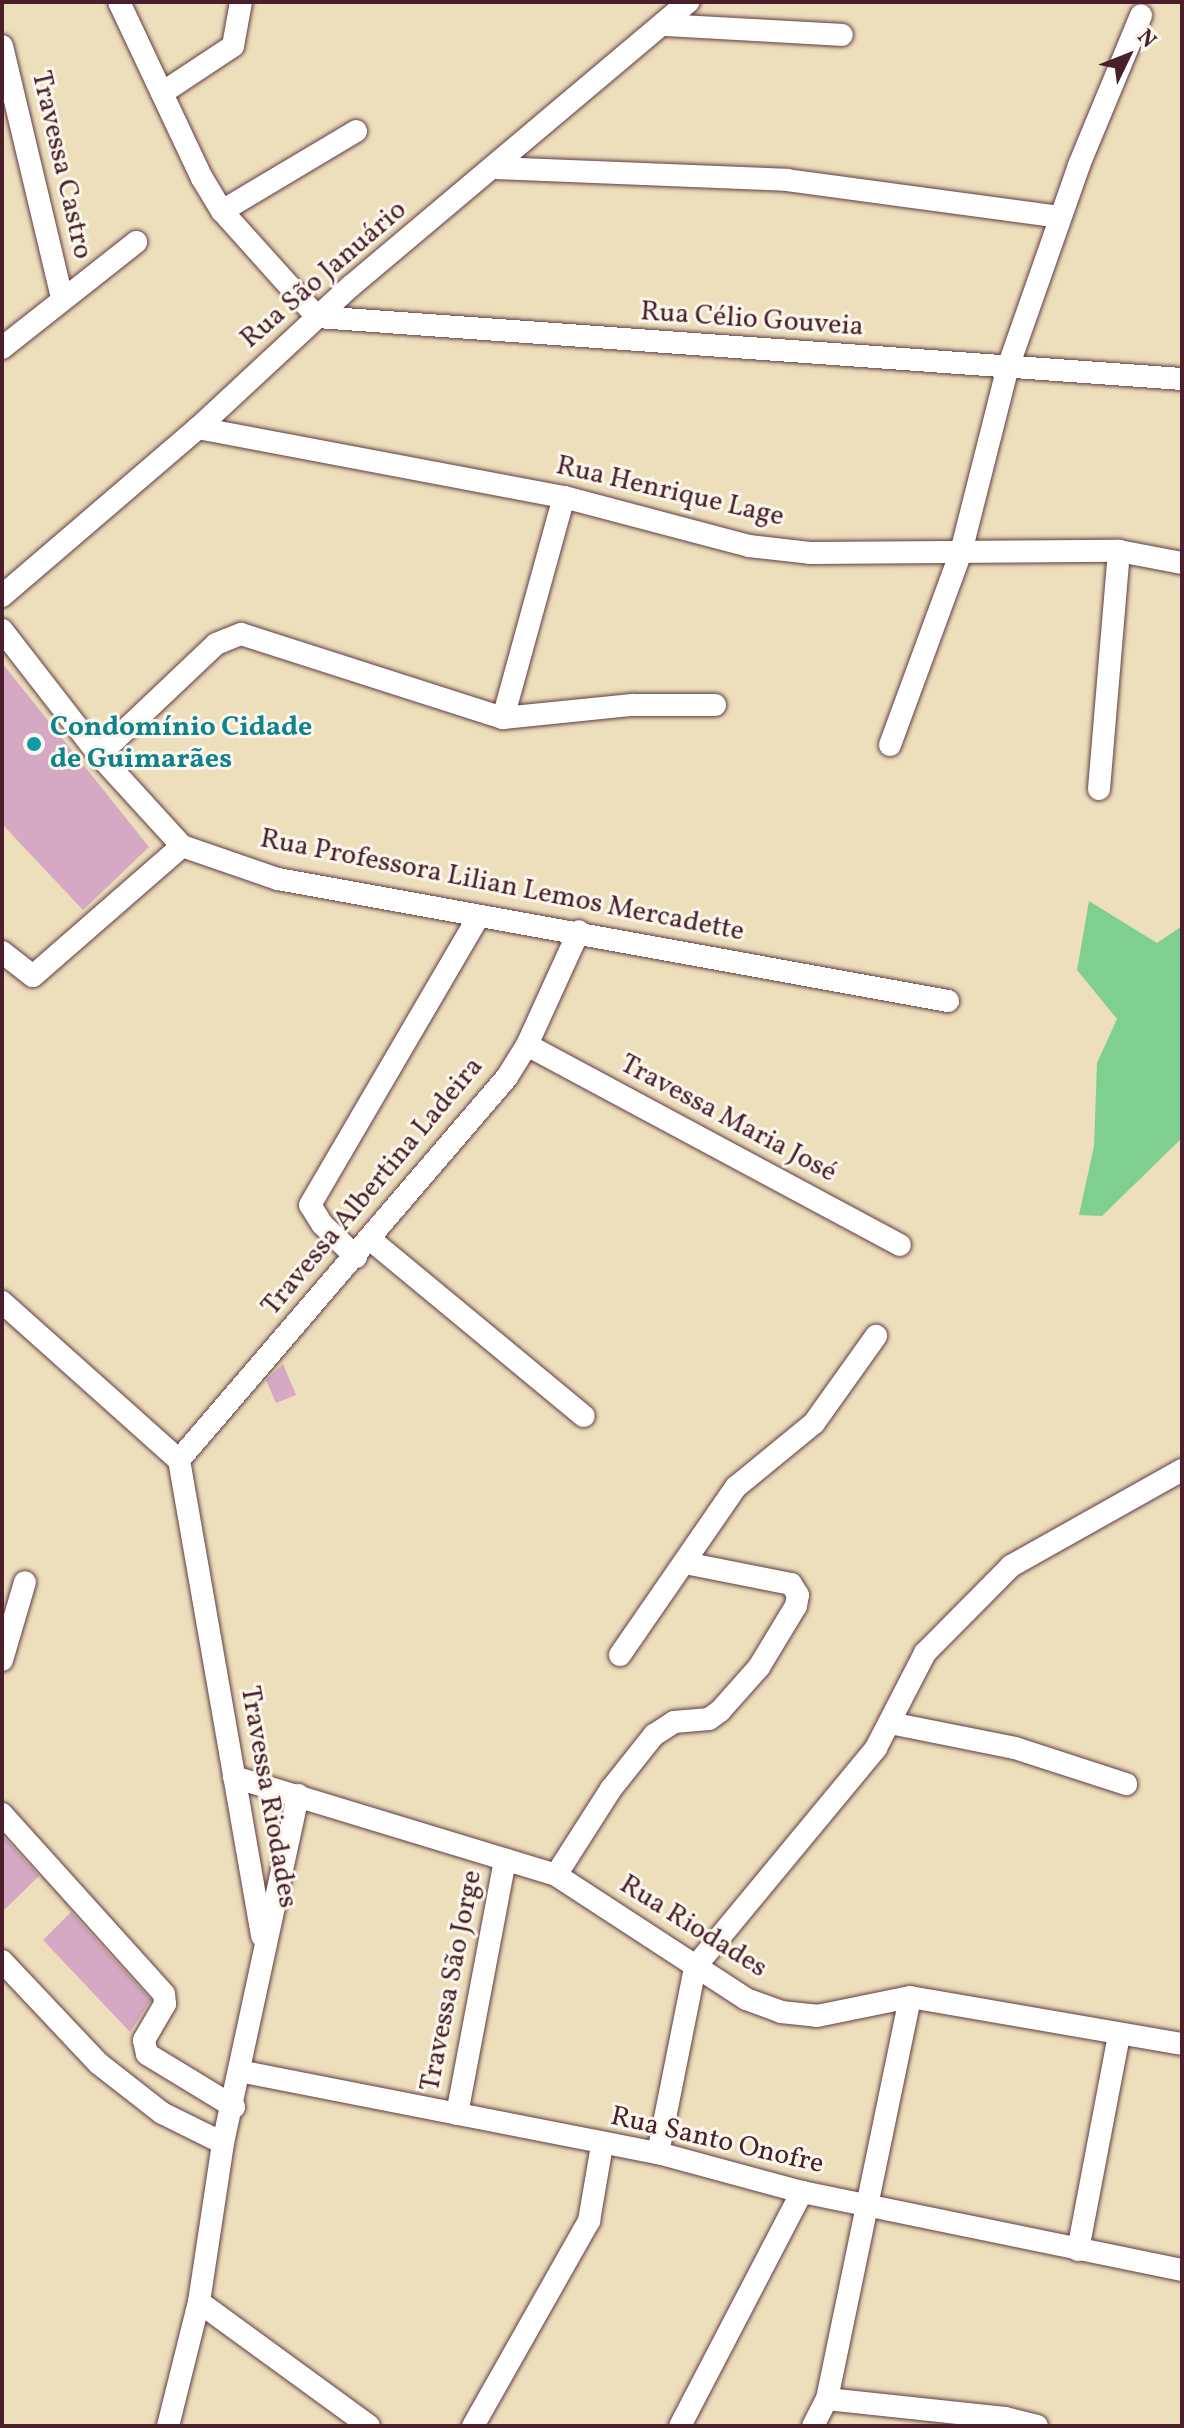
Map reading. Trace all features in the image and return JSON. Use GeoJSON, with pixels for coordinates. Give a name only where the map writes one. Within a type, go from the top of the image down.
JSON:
{"type":"FeatureCollection","features":[{"type":"Feature","properties":{"kind":"street"},"geometry":{"type":"LineString","coordinates":[[119,2],[222,211],[317,317]]}},
{"type":"Feature","properties":{"kind":"street"},"geometry":{"type":"LineString","coordinates":[[162,93],[233,46],[241,2]]}},
{"type":"Feature","properties":{"kind":"street","name":"Rua São Januário"},"geometry":{"type":"LineString","coordinates":[[2,596],[198,428],[317,317],[688,2]]}},
{"type":"Feature","properties":{"kind":"street"},"geometry":{"type":"LineString","coordinates":[[890,745],[961,552],[1007,370],[1060,217],[1141,15]]}},
{"type":"Feature","properties":{"kind":"street"},"geometry":{"type":"LineString","coordinates":[[664,25],[842,35]]}},
{"type":"Feature","properties":{"kind":"street","name":"Travessa Castro"},"geometry":{"type":"LineString","coordinates":[[2,46],[62,298]]}},
{"type":"Feature","properties":{"kind":"street"},"geometry":{"type":"LineString","coordinates":[[222,211],[356,131]]}},
{"type":"Feature","properties":{"kind":"street"},"geometry":{"type":"LineString","coordinates":[[494,168],[787,180],[1060,217]]}},
{"type":"Feature","properties":{"kind":"street"},"geometry":{"type":"LineString","coordinates":[[2,348],[136,242]]}},
{"type":"Feature","properties":{"kind":"street","name":"Rua Célio Gouveia"},"geometry":{"type":"LineString","coordinates":[[317,317],[1007,370],[1182,379]]}},
{"type":"Feature","properties":{"kind":"street","name":"Rua Henrique Lage"},"geometry":{"type":"LineString","coordinates":[[198,428],[564,497],[749,546],[810,553],[1119,551],[1182,563]]}},
{"type":"Feature","properties":{"kind":"street"},"geometry":{"type":"LineString","coordinates":[[503,718],[564,497]]}},
{"type":"Feature","properties":{"kind":"street"},"geometry":{"type":"LineString","coordinates":[[1099,789],[1119,551]]}},
{"type":"Feature","properties":{"kind":"street","name":"Rua Professora Lilian Lemos Mercadette"},"geometry":{"type":"LineString","coordinates":[[2,630],[99,755],[182,846],[278,879],[478,918],[579,931],[948,1001]]}},
{"type":"Feature","properties":{"kind":"street"},"geometry":{"type":"LineString","coordinates":[[99,755],[216,644],[241,634],[503,718],[632,705],[715,705]]}},
{"type":"Feature","properties":{"kind":"street"},"geometry":{"type":"LineString","coordinates":[[2,952],[33,976],[182,846]]}},
{"type":"Feature","properties":{"kind":"street"},"geometry":{"type":"LineString","coordinates":[[478,918],[310,1205],[322,1224],[364,1249],[584,1416]]}},
{"type":"Feature","properties":{"kind":"street","name":"Travessa Albertina Ladeira"},"geometry":{"type":"LineString","coordinates":[[179,1460],[364,1249],[507,1077],[527,1045],[579,931]]}},
{"type":"Feature","properties":{"kind":"street","name":"Travessa Maria José"},"geometry":{"type":"LineString","coordinates":[[527,1045],[900,1245]]}},
{"type":"Feature","properties":{"kind":"street"},"geometry":{"type":"LineString","coordinates":[[2,1302],[179,1460]]}},
{"type":"Feature","properties":{"kind":"street"},"geometry":{"type":"LineString","coordinates":[[620,1655],[736,1487],[814,1423],[876,1336]]}},
{"type":"Feature","properties":{"kind":"street","name":"Travessa Riodades"},"geometry":{"type":"LineString","coordinates":[[168,2426],[199,2302],[223,2143],[234,2107],[264,1948],[179,1460]]}},
{"type":"Feature","properties":{"kind":"street"},"geometry":{"type":"LineString","coordinates":[[658,2153],[695,1967],[876,1748],[925,1653],[968,1603],[1011,1566],[1182,1470]]}},
{"type":"Feature","properties":{"kind":"street"},"geometry":{"type":"LineString","coordinates":[[556,1875],[611,1789],[654,1735],[674,1722],[709,1719],[720,1711],[759,1667],[796,1606],[798,1595],[791,1584],[685,1563]]}},
{"type":"Feature","properties":{"kind":"street"},"geometry":{"type":"LineString","coordinates":[[2,1660],[25,1582]]}},
{"type":"Feature","properties":{"kind":"street"},"geometry":{"type":"LineString","coordinates":[[890,1723],[1015,1748],[1126,1784]]}},
{"type":"Feature","properties":{"kind":"street","name":"Rua Riodades"},"geometry":{"type":"LineString","coordinates":[[234,1777],[556,1875],[746,1999],[781,2012],[817,2016],[910,1997],[1182,2044]]}},
{"type":"Feature","properties":{"kind":"street"},"geometry":{"type":"LineString","coordinates":[[264,1948],[298,1795]]}},
{"type":"Feature","properties":{"kind":"street"},"geometry":{"type":"LineString","coordinates":[[2,1814],[164,1994],[165,2004],[144,2040],[147,2054],[234,2107]]}},
{"type":"Feature","properties":{"kind":"street","name":"Travessa São Jorge"},"geometry":{"type":"LineString","coordinates":[[457,2114],[505,1859]]}},
{"type":"Feature","properties":{"kind":"street"},"geometry":{"type":"LineString","coordinates":[[2,1961],[98,2063],[162,2113],[223,2143]]}},
{"type":"Feature","properties":{"kind":"street"},"geometry":{"type":"LineString","coordinates":[[813,2426],[827,2399],[910,1997]]}},
{"type":"Feature","properties":{"kind":"street"},"geometry":{"type":"LineString","coordinates":[[1078,2250],[1119,2035]]}},
{"type":"Feature","properties":{"kind":"street","name":"Rua Santo Onofre"},"geometry":{"type":"LineString","coordinates":[[239,2071],[602,2145],[658,2153],[802,2192],[1182,2270]]}},
{"type":"Feature","properties":{"kind":"street"},"geometry":{"type":"LineString","coordinates":[[473,2426],[589,2221],[602,2145]]}},
{"type":"Feature","properties":{"kind":"street"},"geometry":{"type":"LineString","coordinates":[[680,2426],[802,2192]]}},
{"type":"Feature","properties":{"kind":"street"},"geometry":{"type":"LineString","coordinates":[[199,2302],[369,2426]]}},
{"type":"Feature","properties":{"kind":"street"},"geometry":{"type":"LineString","coordinates":[[827,2399],[1005,2418],[1037,2426]]}},
{"type":"Feature","properties":{"kind":"green space"},"geometry":{"type":"Polygon","coordinates":[[[1089,901],[1157,943],[1182,926],[1182,1138],[1102,1216],[1079,1215],[1094,1146],[1097,1063],[1117,1019],[1077,970],[1089,901]]]}},
{"type":"Feature","properties":{"kind":"building","name":"Condomínio Cidade de Guimarães"},"geometry":{"type":"Polygon","coordinates":[[[2,663],[149,847],[83,910],[2,824],[2,663]]]}},
{"type":"Feature","properties":{"kind":"building"},"geometry":{"type":"Polygon","coordinates":[[[283,1364],[296,1395],[276,1403],[266,1380],[283,1364]]]}},
{"type":"Feature","properties":{"kind":"building"},"geometry":{"type":"Polygon","coordinates":[[[2,1835],[39,1876],[2,1912],[2,1835]]]}},
{"type":"Feature","properties":{"kind":"building"},"geometry":{"type":"Polygon","coordinates":[[[71,1912],[151,2000],[130,2032],[43,1940],[71,1912]]]}},
{"type":"Feature","properties":{"kind":"place","name":"Condomínio Cidade de Guimarães"},"geometry":{"type":"Point","coordinates":[34,744]}}]}
